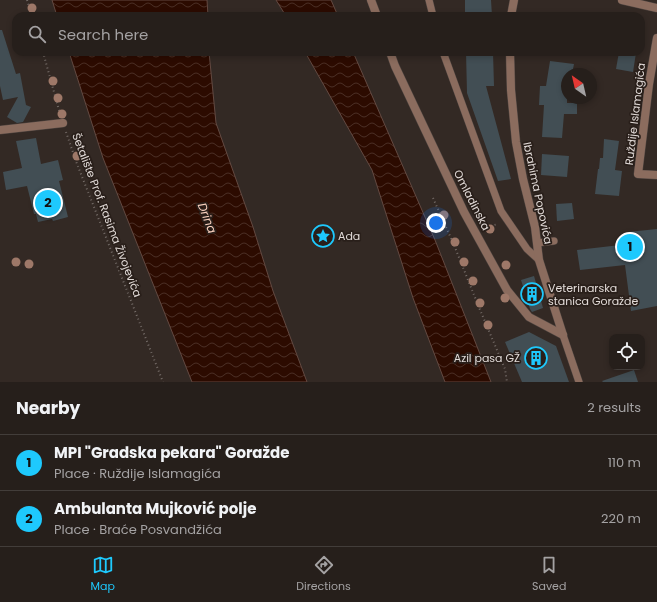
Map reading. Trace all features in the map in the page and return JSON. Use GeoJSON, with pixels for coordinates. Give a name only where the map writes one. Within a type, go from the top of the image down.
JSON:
{"type":"FeatureCollection","features":[{"type":"Feature","properties":{"kind":"street"},"geometry":{"type":"LineString","coordinates":[[371,0],[376,12]]}},
{"type":"Feature","properties":{"kind":"street"},"geometry":{"type":"LineString","coordinates":[[512,12],[514,0]]}},
{"type":"Feature","properties":{"kind":"street"},"geometry":{"type":"LineString","coordinates":[[622,0],[657,8]]}},
{"type":"Feature","properties":{"kind":"street","name":"Ruždije Islamagića"},"geometry":{"type":"LineString","coordinates":[[657,38],[649,84],[638,174],[657,175]]}},
{"type":"Feature","properties":{"kind":"street","name":"Omladinska"},"geometry":{"type":"LineString","coordinates":[[391,56],[464,212],[507,290],[529,317],[563,335]]}},
{"type":"Feature","properties":{"kind":"street","name":"Ibrahima Popovića"},"geometry":{"type":"LineString","coordinates":[[510,56],[511,90],[516,142],[523,179],[535,226],[539,260],[563,335]]}},
{"type":"Feature","properties":{"kind":"street"},"geometry":{"type":"LineString","coordinates":[[0,130],[63,123]]}},
{"type":"Feature","properties":{"kind":"lane"},"geometry":{"type":"LineString","coordinates":[[429,0],[432,12]]}},
{"type":"Feature","properties":{"kind":"lane"},"geometry":{"type":"LineString","coordinates":[[444,56],[501,211],[527,249],[539,260]]}},
{"type":"Feature","properties":{"kind":"lane"},"geometry":{"type":"LineString","coordinates":[[537,243],[554,241]]}},
{"type":"Feature","properties":{"kind":"lane"},"geometry":{"type":"LineString","coordinates":[[563,335],[579,382]]}},
{"type":"Feature","properties":{"kind":"path"},"geometry":{"type":"LineString","coordinates":[[28,0],[31,12]]}},
{"type":"Feature","properties":{"kind":"path","name":"Šetalište Prof. Rasima Živojevića"},"geometry":{"type":"LineString","coordinates":[[44,56],[63,123],[77,164],[163,382]]}},
{"type":"Feature","properties":{"kind":"path"},"geometry":{"type":"LineString","coordinates":[[433,198],[505,369],[507,382]]}},
{"type":"Feature","properties":{"kind":"path"},"geometry":{"type":"LineString","coordinates":[[474,230],[508,221]]}},
{"type":"Feature","properties":{"kind":"water"},"geometry":{"type":"Polygon","coordinates":[[[52,0],[207,0],[208,12],[56,12],[52,0]]]}},
{"type":"Feature","properties":{"kind":"water"},"geometry":{"type":"Polygon","coordinates":[[[276,0],[331,0],[336,12],[284,12],[276,0]]]}},
{"type":"Feature","properties":{"kind":"water","name":"Drina"},"geometry":{"type":"Polygon","coordinates":[[[70,56],[209,56],[216,123],[253,227],[273,291],[307,382],[192,382],[103,158],[70,56]]]}},
{"type":"Feature","properties":{"kind":"water"},"geometry":{"type":"Polygon","coordinates":[[[307,56],[355,56],[435,240],[491,382],[445,382],[413,298],[372,170],[307,56]]]}},
{"type":"Feature","properties":{"kind":"building"},"geometry":{"type":"Polygon","coordinates":[[[465,0],[491,0],[492,12],[465,12],[465,0]]]}},
{"type":"Feature","properties":{"kind":"building"},"geometry":{"type":"Polygon","coordinates":[[[0,30],[2,30],[16,74],[20,73],[26,105],[31,107],[23,122],[17,123],[7,117],[18,97],[3,100],[0,86],[0,30]]]}},
{"type":"Feature","properties":{"kind":"building"},"geometry":{"type":"Polygon","coordinates":[[[466,56],[493,56],[494,86],[486,86],[511,179],[498,181],[467,93],[466,56]]]}},
{"type":"Feature","properties":{"kind":"building"},"geometry":{"type":"Polygon","coordinates":[[[618,56],[636,56],[633,72],[616,69],[618,56]]]}},
{"type":"Feature","properties":{"kind":"building"},"geometry":{"type":"Polygon","coordinates":[[[550,61],[574,64],[573,68],[561,68],[561,104],[577,104],[577,114],[564,114],[562,138],[542,137],[544,105],[539,105],[540,86],[546,86],[550,61]]]}},
{"type":"Feature","properties":{"kind":"building"},"geometry":{"type":"Polygon","coordinates":[[[36,138],[41,164],[58,160],[63,180],[59,181],[68,217],[53,221],[52,219],[38,222],[36,214],[34,214],[27,186],[6,190],[3,172],[22,168],[16,141],[36,138]]]}},
{"type":"Feature","properties":{"kind":"building"},"geometry":{"type":"Polygon","coordinates":[[[604,139],[619,141],[615,170],[622,171],[619,196],[595,194],[600,158],[603,158],[604,139]]]}},
{"type":"Feature","properties":{"kind":"building"},"geometry":{"type":"Polygon","coordinates":[[[542,154],[569,156],[567,177],[541,175],[542,154]]]}},
{"type":"Feature","properties":{"kind":"building"},"geometry":{"type":"Polygon","coordinates":[[[572,203],[574,219],[557,221],[556,204],[572,203]]]}},
{"type":"Feature","properties":{"kind":"building"},"geometry":{"type":"Polygon","coordinates":[[[657,229],[657,306],[631,311],[625,265],[580,270],[577,250],[629,244],[628,232],[657,229]]]}},
{"type":"Feature","properties":{"kind":"building","name":"Veterinarska stanica Goražde"},"geometry":{"type":"Polygon","coordinates":[[[534,276],[543,308],[532,312],[521,280],[534,276]]]}},
{"type":"Feature","properties":{"kind":"building","name":"Azil pasa GŽ"},"geometry":{"type":"Polygon","coordinates":[[[529,332],[556,346],[569,382],[522,382],[505,342],[529,332]]]}},
{"type":"Feature","properties":{"kind":"building"},"geometry":{"type":"Polygon","coordinates":[[[634,370],[638,382],[603,382],[602,381],[634,370]]]}},
{"type":"Feature","properties":{"kind":"place","name":"Ambulanta Mujković polje"},"geometry":{"type":"Point","coordinates":[48,203]}},
{"type":"Feature","properties":{"kind":"place","name":"Ada"},"geometry":{"type":"Point","coordinates":[323,236]}},
{"type":"Feature","properties":{"kind":"place","name":"MPI \"Gradska pekara\" Goražde"},"geometry":{"type":"Point","coordinates":[630,247]}},
{"type":"Feature","properties":{"kind":"place","name":"Veterinarska stanica Goražde"},"geometry":{"type":"Point","coordinates":[532,294]}},
{"type":"Feature","properties":{"kind":"place","name":"Azil pasa GŽ"},"geometry":{"type":"Point","coordinates":[536,358]}}]}
